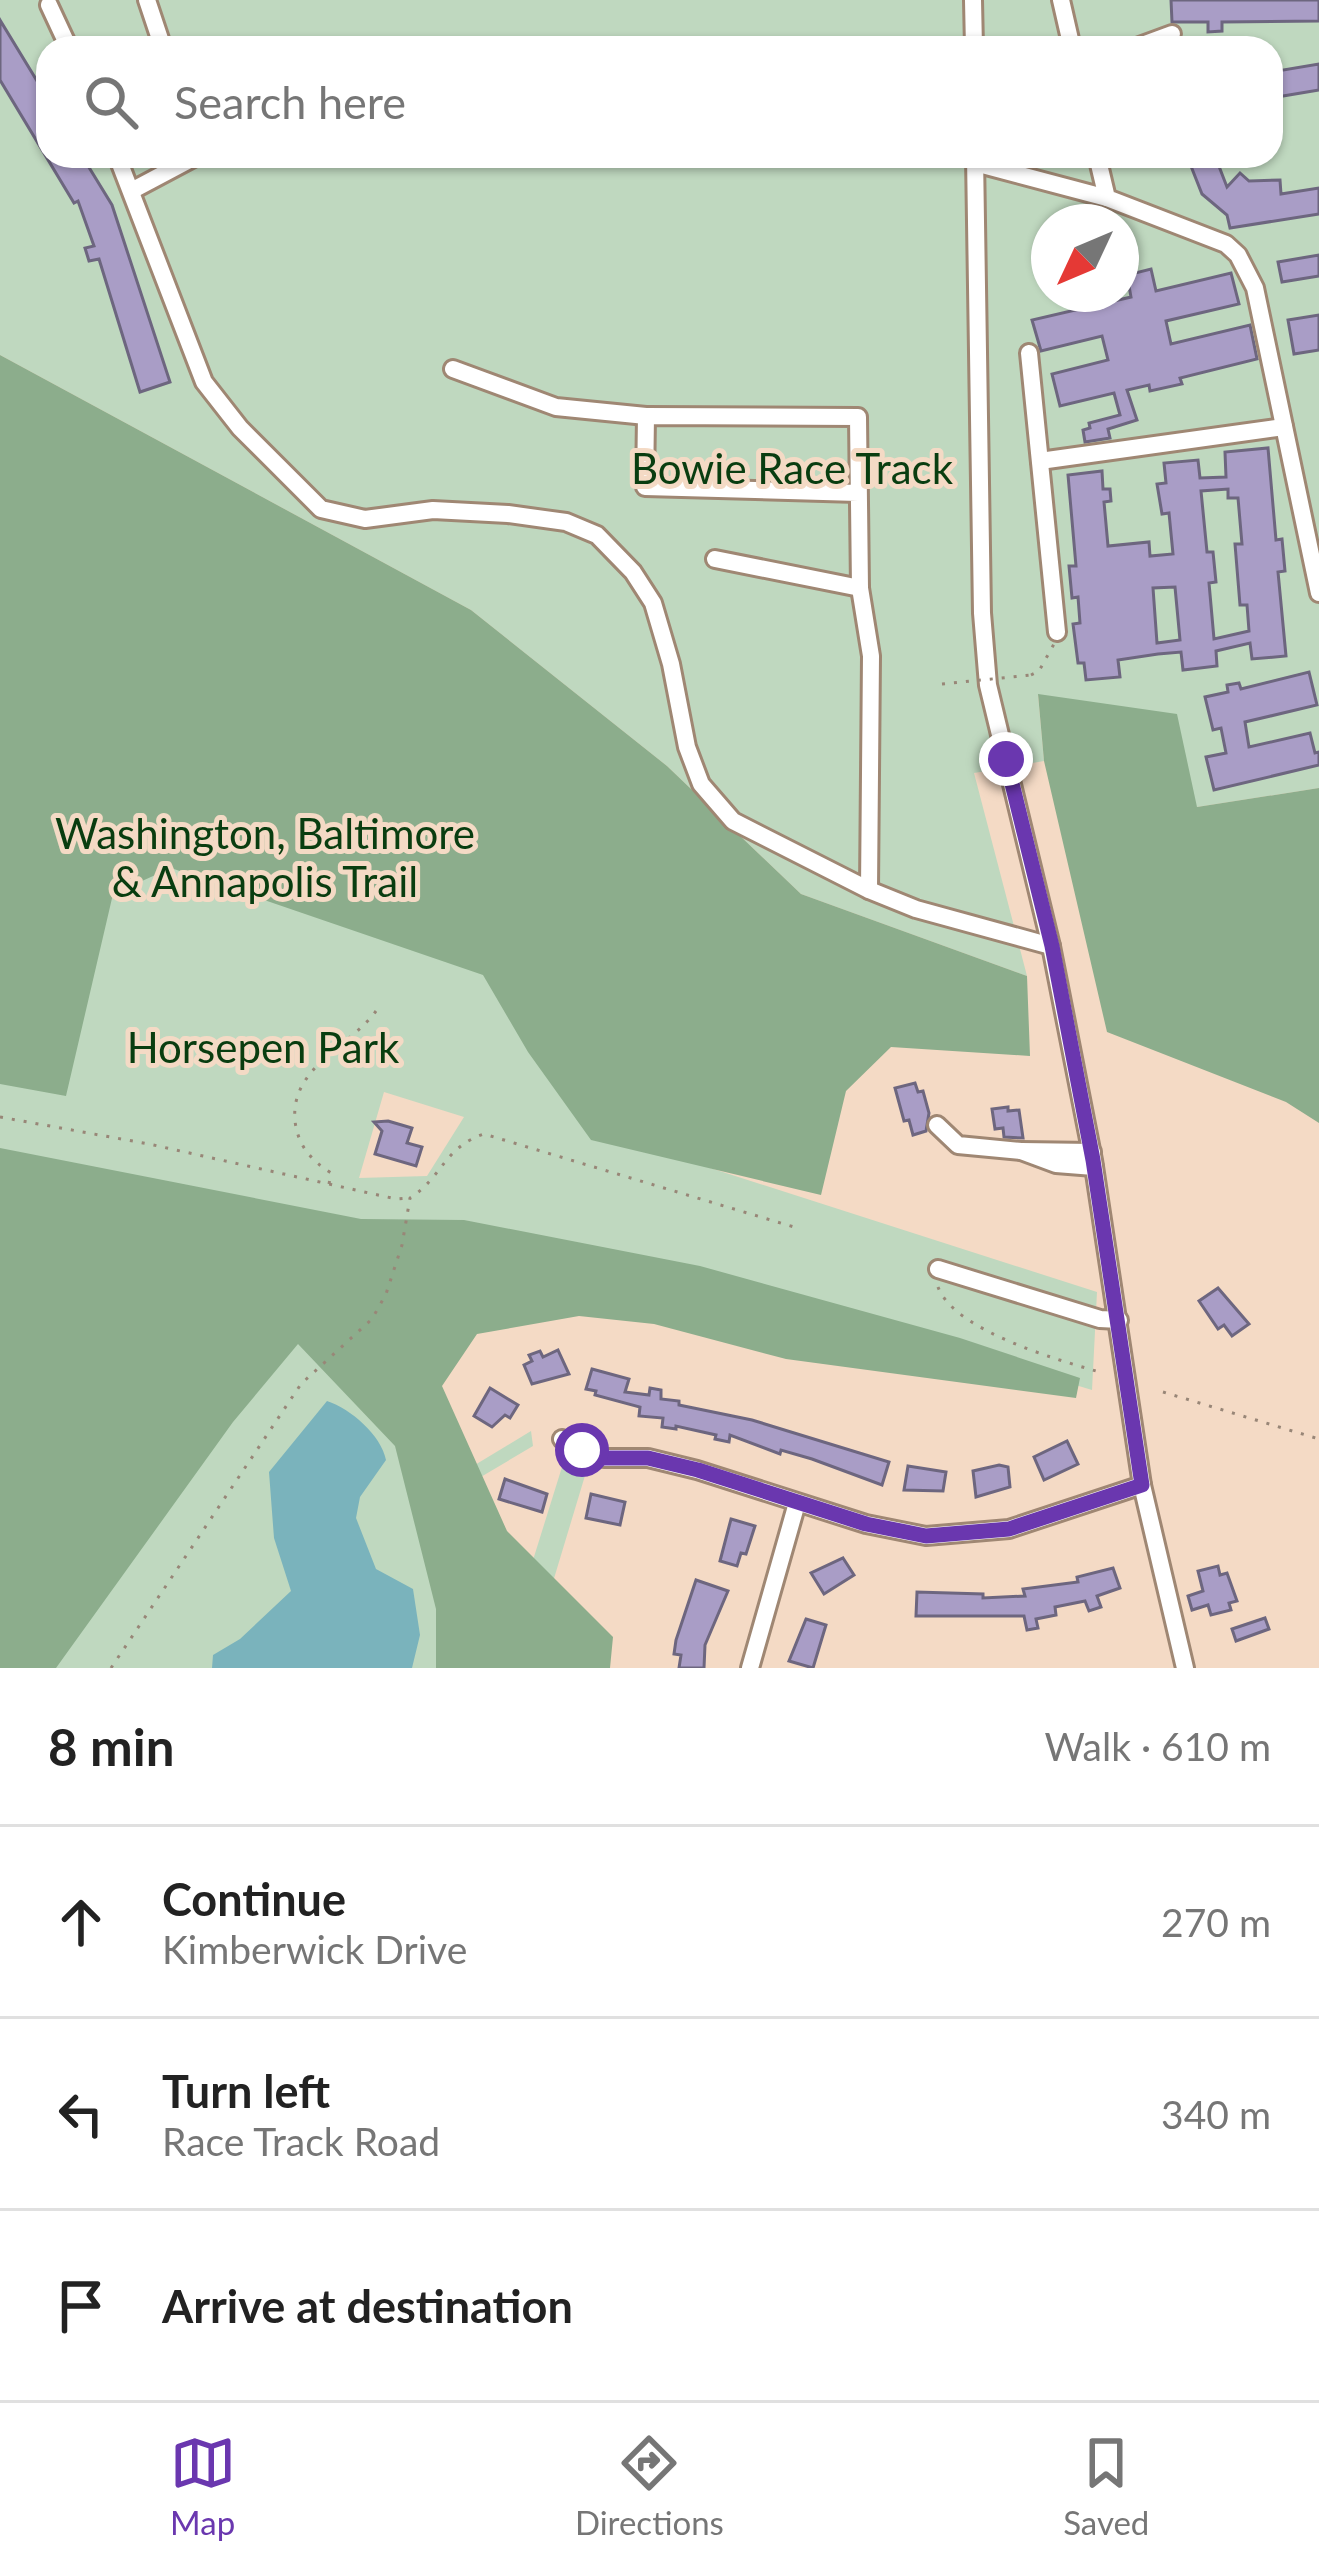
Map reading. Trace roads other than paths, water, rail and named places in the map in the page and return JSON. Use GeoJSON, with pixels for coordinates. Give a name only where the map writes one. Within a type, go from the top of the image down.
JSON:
{"type":"FeatureCollection","features":[{"type":"Feature","properties":{"kind":"street"},"geometry":{"type":"LineString","coordinates":[[147,0],[160,36]]}},
{"type":"Feature","properties":{"kind":"street"},"geometry":{"type":"LineString","coordinates":[[974,0],[974,36]]}},
{"type":"Feature","properties":{"kind":"street"},"geometry":{"type":"LineString","coordinates":[[1061,0],[1069,36]]}},
{"type":"Feature","properties":{"kind":"street"},"geometry":{"type":"LineString","coordinates":[[50,4],[64,36]]}},
{"type":"Feature","properties":{"kind":"street"},"geometry":{"type":"LineString","coordinates":[[1167,36],[1172,34]]}},
{"type":"Feature","properties":{"kind":"street"},"geometry":{"type":"LineString","coordinates":[[123,168],[205,382],[240,428],[321,509],[365,519],[433,510],[508,514],[566,522],[608,543],[653,603],[688,747],[712,800],[747,829],[869,890],[916,909],[1052,946]]}},
{"type":"Feature","properties":{"kind":"street"},"geometry":{"type":"LineString","coordinates":[[133,190],[174,168]]}},
{"type":"Feature","properties":{"kind":"street"},"geometry":{"type":"LineString","coordinates":[[975,168],[985,659],[1052,946],[1093,1159],[1142,1485],[1185,1668]]}},
{"type":"Feature","properties":{"kind":"street"},"geometry":{"type":"LineString","coordinates":[[1005,168],[1107,198],[1226,244],[1238,255],[1255,288],[1319,593]]}},
{"type":"Feature","properties":{"kind":"street"},"geometry":{"type":"LineString","coordinates":[[1100,168],[1107,198]]}},
{"type":"Feature","properties":{"kind":"street"},"geometry":{"type":"LineString","coordinates":[[1029,353],[1057,632]]}},
{"type":"Feature","properties":{"kind":"street"},"geometry":{"type":"LineString","coordinates":[[453,369],[556,407],[646,416],[858,417],[860,588],[871,656],[869,890]]}},
{"type":"Feature","properties":{"kind":"street"},"geometry":{"type":"LineString","coordinates":[[646,416],[645,487],[858,493]]}},
{"type":"Feature","properties":{"kind":"street"},"geometry":{"type":"LineString","coordinates":[[1040,461],[1284,427]]}},
{"type":"Feature","properties":{"kind":"street"},"geometry":{"type":"LineString","coordinates":[[715,559],[860,588]]}},
{"type":"Feature","properties":{"kind":"street"},"geometry":{"type":"LineString","coordinates":[[937,1125],[958,1145],[1093,1159]]}},
{"type":"Feature","properties":{"kind":"street"},"geometry":{"type":"LineString","coordinates":[[938,1269],[1100,1319],[1119,1320]]}},
{"type":"Feature","properties":{"kind":"street"},"geometry":{"type":"LineString","coordinates":[[562,1439],[604,1458],[648,1458],[900,1533],[949,1537],[1035,1522],[1142,1485]]}},
{"type":"Feature","properties":{"kind":"street"},"geometry":{"type":"LineString","coordinates":[[750,1668],[797,1503]]}},
{"type":"Feature","properties":{"kind":"water"},"geometry":{"type":"Polygon","coordinates":[[[327,1401],[364,1424],[386,1460],[360,1497],[356,1518],[376,1569],[413,1589],[420,1635],[412,1668],[212,1668],[213,1655],[240,1639],[291,1591],[274,1538],[269,1472],[327,1401]]]}},
{"type":"Feature","properties":{"kind":"park label","name":"Bowie Race Track"},"geometry":{"type":"Point","coordinates":[792,468]}},
{"type":"Feature","properties":{"kind":"park label","name":"Washington, Baltimore & Annapolis Trail"},"geometry":{"type":"Point","coordinates":[265,857]}},
{"type":"Feature","properties":{"kind":"park label","name":"Horsepen Park"},"geometry":{"type":"Point","coordinates":[263,1047]}}]}
